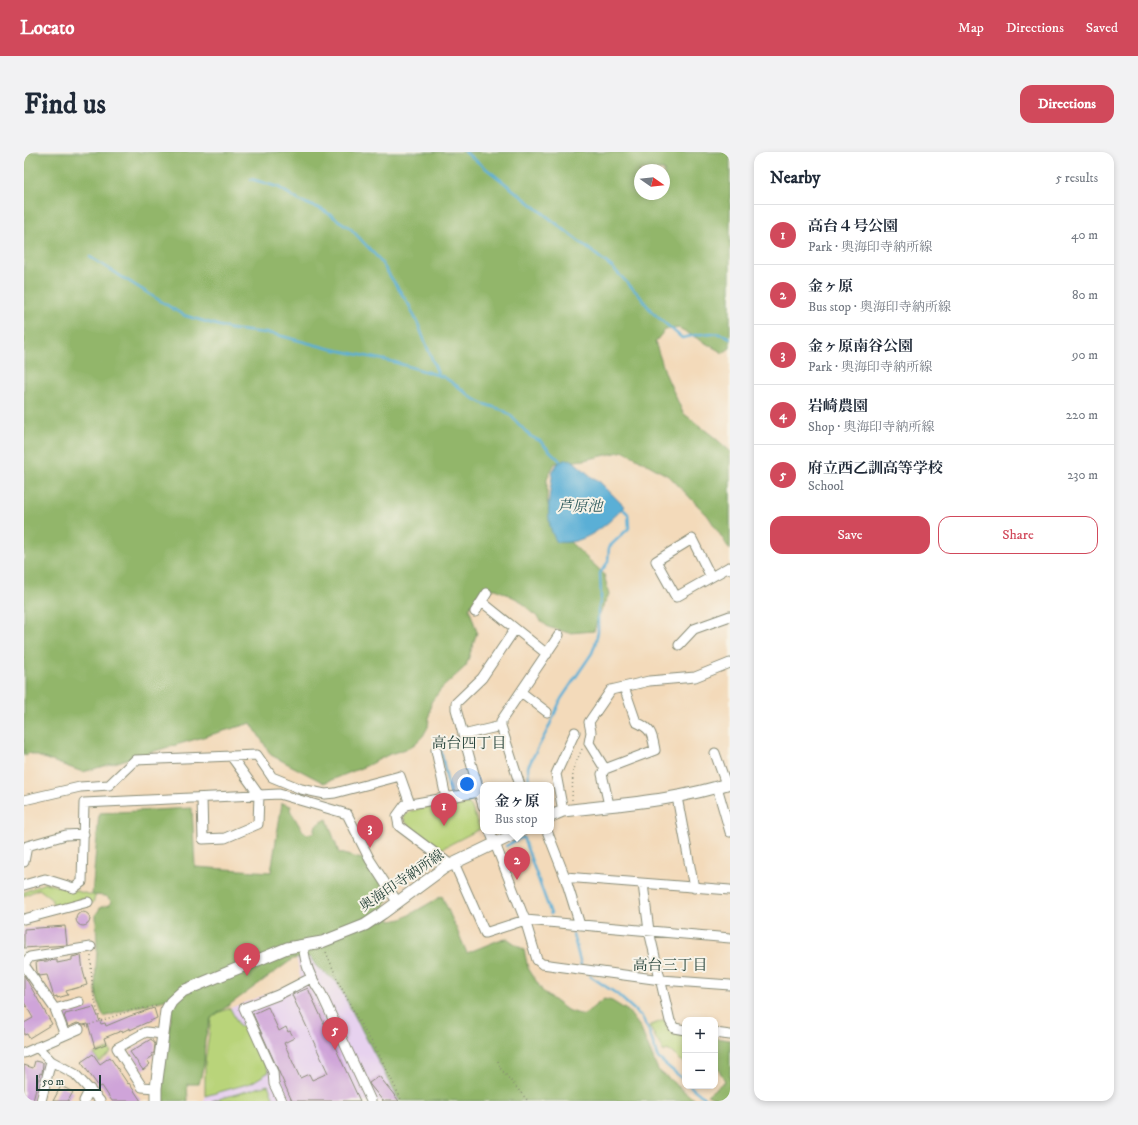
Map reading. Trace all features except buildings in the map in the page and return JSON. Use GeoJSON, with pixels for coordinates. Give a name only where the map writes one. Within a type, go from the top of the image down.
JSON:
{"type":"FeatureCollection","features":[{"type":"Feature","properties":{"kind":"main road"},"geometry":{"type":"LineString","coordinates":[[554,815],[567,810],[677,797],[725,785]]}},
{"type":"Feature","properties":{"kind":"main road","name":"奥海印寺納所線"},"geometry":{"type":"LineString","coordinates":[[171,1002],[183,991],[287,948],[322,942],[365,925],[398,903],[444,868],[514,834]]}},
{"type":"Feature","properties":{"kind":"main road"},"geometry":{"type":"LineString","coordinates":[[156,1101],[162,1034],[166,1011],[171,1002]]}},
{"type":"Feature","properties":{"kind":"street"},"geometry":{"type":"LineString","coordinates":[[711,577],[692,539],[656,561],[676,597],[729,567],[730,569]]}},
{"type":"Feature","properties":{"kind":"street"},"geometry":{"type":"LineString","coordinates":[[476,612],[487,594]]}},
{"type":"Feature","properties":{"kind":"street"},"geometry":{"type":"LineString","coordinates":[[482,602],[547,654]]}},
{"type":"Feature","properties":{"kind":"street"},"geometry":{"type":"LineString","coordinates":[[680,645],[694,629],[730,616]]}},
{"type":"Feature","properties":{"kind":"street"},"geometry":{"type":"LineString","coordinates":[[480,796],[456,709],[456,703],[482,678],[515,629]]}},
{"type":"Feature","properties":{"kind":"street"},"geometry":{"type":"LineString","coordinates":[[519,782],[501,726],[501,721],[559,635]]}},
{"type":"Feature","properties":{"kind":"street"},"geometry":{"type":"LineString","coordinates":[[605,769],[589,742],[591,732],[589,722],[611,690],[649,680],[695,676],[730,663]]}},
{"type":"Feature","properties":{"kind":"street"},"geometry":{"type":"LineString","coordinates":[[609,805],[602,774],[605,769],[655,750],[652,735],[646,726],[636,722],[624,687]]}},
{"type":"Feature","properties":{"kind":"street"},"geometry":{"type":"LineString","coordinates":[[521,692],[547,712]]}},
{"type":"Feature","properties":{"kind":"street"},"geometry":{"type":"LineString","coordinates":[[463,735],[501,726]]}},
{"type":"Feature","properties":{"kind":"street"},"geometry":{"type":"LineString","coordinates":[[567,810],[556,774],[576,732]]}},
{"type":"Feature","properties":{"kind":"street"},"geometry":{"type":"LineString","coordinates":[[436,750],[446,798]]}},
{"type":"Feature","properties":{"kind":"street"},"geometry":{"type":"LineString","coordinates":[[715,753],[725,785],[730,832]]}},
{"type":"Feature","properties":{"kind":"street"},"geometry":{"type":"LineString","coordinates":[[24,800],[80,787],[109,786],[135,760],[257,754],[272,777],[301,789],[325,794],[335,793],[400,776],[410,804]]}},
{"type":"Feature","properties":{"kind":"street"},"geometry":{"type":"LineString","coordinates":[[202,798],[203,839],[225,838],[258,824],[259,795],[231,756]]}},
{"type":"Feature","properties":{"kind":"street"},"geometry":{"type":"LineString","coordinates":[[479,792],[405,805],[398,816],[399,826],[452,864],[485,933],[525,920],[730,938]]}},
{"type":"Feature","properties":{"kind":"street"},"geometry":{"type":"LineString","coordinates":[[24,885],[45,879],[74,888],[82,882],[84,803],[279,794],[347,814],[370,860],[398,903]]}},
{"type":"Feature","properties":{"kind":"street"},"geometry":{"type":"LineString","coordinates":[[677,797],[694,888]]}},
{"type":"Feature","properties":{"kind":"street"},"geometry":{"type":"LineString","coordinates":[[24,862],[27,846],[66,835],[84,834]]}},
{"type":"Feature","properties":{"kind":"street"},"geometry":{"type":"LineString","coordinates":[[491,834],[525,920],[537,960],[542,964],[661,980],[730,986]]}},
{"type":"Feature","properties":{"kind":"street"},"geometry":{"type":"LineString","coordinates":[[548,834],[565,877],[580,925]]}},
{"type":"Feature","properties":{"kind":"street"},"geometry":{"type":"LineString","coordinates":[[565,877],[730,890]]}},
{"type":"Feature","properties":{"kind":"street"},"geometry":{"type":"LineString","coordinates":[[643,884],[649,931],[670,1021],[674,1028],[682,1029]]}},
{"type":"Feature","properties":{"kind":"street"},"geometry":{"type":"LineString","coordinates":[[24,919],[88,902]]}},
{"type":"Feature","properties":{"kind":"street"},"geometry":{"type":"LineString","coordinates":[[303,945],[305,963],[311,978],[322,993],[371,1101]]}},
{"type":"Feature","properties":{"kind":"street"},"geometry":{"type":"LineString","coordinates":[[65,1035],[55,1009],[24,965],[30,957],[91,947]]}},
{"type":"Feature","properties":{"kind":"street"},"geometry":{"type":"LineString","coordinates":[[282,1101],[274,1084],[273,1072],[244,1008],[278,995],[311,978]]}},
{"type":"Feature","properties":{"kind":"street"},"geometry":{"type":"LineString","coordinates":[[55,1009],[79,1002]]}},
{"type":"Feature","properties":{"kind":"street"},"geometry":{"type":"LineString","coordinates":[[25,1051],[79,1029]]}},
{"type":"Feature","properties":{"kind":"street"},"geometry":{"type":"LineString","coordinates":[[156,1088],[142,1088],[117,1048],[146,1032],[162,1034]]}},
{"type":"Feature","properties":{"kind":"street"},"geometry":{"type":"LineString","coordinates":[[718,1033],[730,1035]]}},
{"type":"Feature","properties":{"kind":"street"},"geometry":{"type":"LineString","coordinates":[[37,1047],[42,1054],[51,1061],[75,1074],[100,1101]]}},
{"type":"Feature","properties":{"kind":"street"},"geometry":{"type":"LineString","coordinates":[[41,1101],[51,1061]]}},
{"type":"Feature","properties":{"kind":"street"},"geometry":{"type":"LineString","coordinates":[[84,1101],[90,1089]]}},
{"type":"Feature","properties":{"kind":"path"},"geometry":{"type":"LineString","coordinates":[[567,810],[573,769],[586,741],[590,739]]}},
{"type":"Feature","properties":{"kind":"path"},"geometry":{"type":"LineString","coordinates":[[322,942],[339,983],[362,1027],[377,1050],[402,1101]]}},
{"type":"Feature","properties":{"kind":"path"},"geometry":{"type":"LineString","coordinates":[[91,947],[91,977],[95,1001],[101,1021]]}},
{"type":"Feature","properties":{"kind":"path"},"geometry":{"type":"LineString","coordinates":[[79,1029],[132,1010],[171,1002]]}},
{"type":"Feature","properties":{"kind":"path"},"geometry":{"type":"LineString","coordinates":[[498,1062],[500,1068],[528,1101]]}},
{"type":"Feature","properties":{"kind":"shaded area"},"geometry":{"type":"Polygon","coordinates":[[[310,957],[317,967],[337,982],[399,1101],[203,1101],[205,1095],[205,1063],[211,1019],[215,1014],[301,981],[297,959],[310,957]]]}},
{"type":"Feature","properties":{"kind":"green space"},"geometry":{"type":"Polygon","coordinates":[[[24,152],[730,152],[730,348],[723,353],[679,328],[665,330],[655,342],[666,375],[683,413],[730,451],[730,550],[708,516],[670,477],[624,451],[584,460],[555,463],[547,478],[547,500],[553,526],[604,574],[609,594],[599,615],[594,631],[569,633],[548,627],[519,600],[496,589],[482,589],[469,608],[477,632],[466,666],[442,688],[431,702],[428,727],[423,736],[409,748],[390,754],[366,766],[324,783],[271,755],[251,723],[83,772],[29,753],[24,756],[24,152]]]}},
{"type":"Feature","properties":{"kind":"green space"},"geometry":{"type":"Polygon","coordinates":[[[464,799],[471,806],[480,829],[437,851],[405,822],[403,815],[411,811],[464,799]]]}},
{"type":"Feature","properties":{"kind":"green space"},"geometry":{"type":"Polygon","coordinates":[[[282,803],[291,806],[290,810],[302,830],[307,834],[314,833],[316,825],[327,819],[339,853],[366,860],[389,896],[389,901],[385,904],[391,921],[402,919],[442,896],[467,953],[499,940],[508,939],[524,950],[528,968],[543,992],[567,1010],[583,1015],[604,999],[612,1001],[628,1011],[640,1027],[658,1070],[696,1101],[399,1101],[337,982],[317,967],[310,957],[293,959],[211,1018],[205,1039],[204,1064],[199,1084],[187,1084],[188,1101],[161,1101],[163,1068],[173,998],[104,1017],[100,1009],[96,993],[96,914],[101,907],[109,905],[112,902],[106,896],[92,895],[99,813],[192,808],[195,867],[271,872],[282,803]]]}},
{"type":"Feature","properties":{"kind":"green space"},"geometry":{"type":"Polygon","coordinates":[[[45,883],[92,895],[96,894],[93,903],[87,902],[81,898],[75,903],[57,908],[53,905],[51,898],[39,889],[24,896],[24,892],[45,883]]]}},
{"type":"Feature","properties":{"kind":"green space"},"geometry":{"type":"Polygon","coordinates":[[[230,1008],[240,1027],[247,1023],[269,1072],[251,1083],[205,1096],[205,1063],[211,1019],[215,1014],[230,1008]]]}},
{"type":"Feature","properties":{"kind":"green space"},"geometry":{"type":"Polygon","coordinates":[[[664,1020],[672,1032],[682,1035],[682,1061],[671,1052],[667,1050],[664,1052],[649,1026],[664,1020]]]}},
{"type":"Feature","properties":{"kind":"green space"},"geometry":{"type":"Polygon","coordinates":[[[718,1038],[730,1040],[730,1101],[720,1101],[707,1095],[715,1089],[718,1089],[718,1086],[725,1081],[718,1068],[718,1038]]]}},
{"type":"Feature","properties":{"kind":"green space"},"geometry":{"type":"Polygon","coordinates":[[[109,1049],[111,1053],[99,1062],[94,1054],[109,1049]]]}},
{"type":"Feature","properties":{"kind":"green space"},"geometry":{"type":"Polygon","coordinates":[[[268,1085],[275,1101],[212,1101],[268,1085]]]}},
{"type":"Feature","properties":{"kind":"water","name":"芦原池"},"geometry":{"type":"Polygon","coordinates":[[[566,459],[572,460],[593,478],[599,481],[624,506],[607,523],[594,533],[573,541],[557,542],[550,526],[549,498],[553,471],[557,464],[566,459]]]}},
{"type":"Feature","properties":{"kind":"waterway"},"geometry":{"type":"LineString","coordinates":[[465,152],[613,268],[639,295],[652,312],[682,338],[713,333],[725,335],[730,338]]}},
{"type":"Feature","properties":{"kind":"waterway"},"geometry":{"type":"LineString","coordinates":[[251,179],[278,187],[300,201],[323,210],[350,228],[379,259],[409,305],[438,374]]}},
{"type":"Feature","properties":{"kind":"waterway"},"geometry":{"type":"LineString","coordinates":[[90,257],[183,315],[230,329],[274,334],[327,348],[394,362],[444,377],[471,397],[484,404],[503,410],[510,415],[530,436],[540,441],[560,461]]}},
{"type":"Feature","properties":{"kind":"waterway"},"geometry":{"type":"LineString","coordinates":[[529,782],[528,767],[548,729],[561,699],[592,653],[595,645],[598,632],[598,611],[601,598],[600,573],[608,562],[609,547],[629,528],[628,514],[623,509]]}},
{"type":"Feature","properties":{"kind":"waterway"},"geometry":{"type":"LineString","coordinates":[[440,746],[450,794]]}},
{"type":"Feature","properties":{"kind":"waterway"},"geometry":{"type":"LineString","coordinates":[[467,797],[477,803],[480,813]]}},
{"type":"Feature","properties":{"kind":"waterway"},"geometry":{"type":"LineString","coordinates":[[486,834],[488,841]]}},
{"type":"Feature","properties":{"kind":"waterway"},"geometry":{"type":"LineString","coordinates":[[506,846],[523,837],[551,914]]}},
{"type":"Feature","properties":{"kind":"waterway"},"geometry":{"type":"LineString","coordinates":[[573,934],[581,965]]}},
{"type":"Feature","properties":{"kind":"waterway"},"geometry":{"type":"LineString","coordinates":[[590,976],[617,994],[642,1017],[649,1031],[658,1058],[682,1078]]}},
{"type":"Feature","properties":{"kind":"waterway"},"geometry":{"type":"LineString","coordinates":[[694,1089],[708,1101]]}},
{"type":"Feature","properties":{"kind":"place","name":"高台４号公園"},"geometry":{"type":"Point","coordinates":[444,826]}},
{"type":"Feature","properties":{"kind":"place","name":"金ヶ原南谷公園"},"geometry":{"type":"Point","coordinates":[370,848]}},
{"type":"Feature","properties":{"kind":"place","name":"金ヶ原"},"geometry":{"type":"Point","coordinates":[517,880]}},
{"type":"Feature","properties":{"kind":"place","name":"岩崎農園"},"geometry":{"type":"Point","coordinates":[247,976]}},
{"type":"Feature","properties":{"kind":"place","name":"府立西乙訓高等学校"},"geometry":{"type":"Point","coordinates":[335,1050]}},
{"type":"Feature","properties":{"kind":"district","name":"高台四丁目"},"geometry":{"type":"Point","coordinates":[469,743]}},
{"type":"Feature","properties":{"kind":"district","name":"高台三丁目"},"geometry":{"type":"Point","coordinates":[670,965]}}]}
